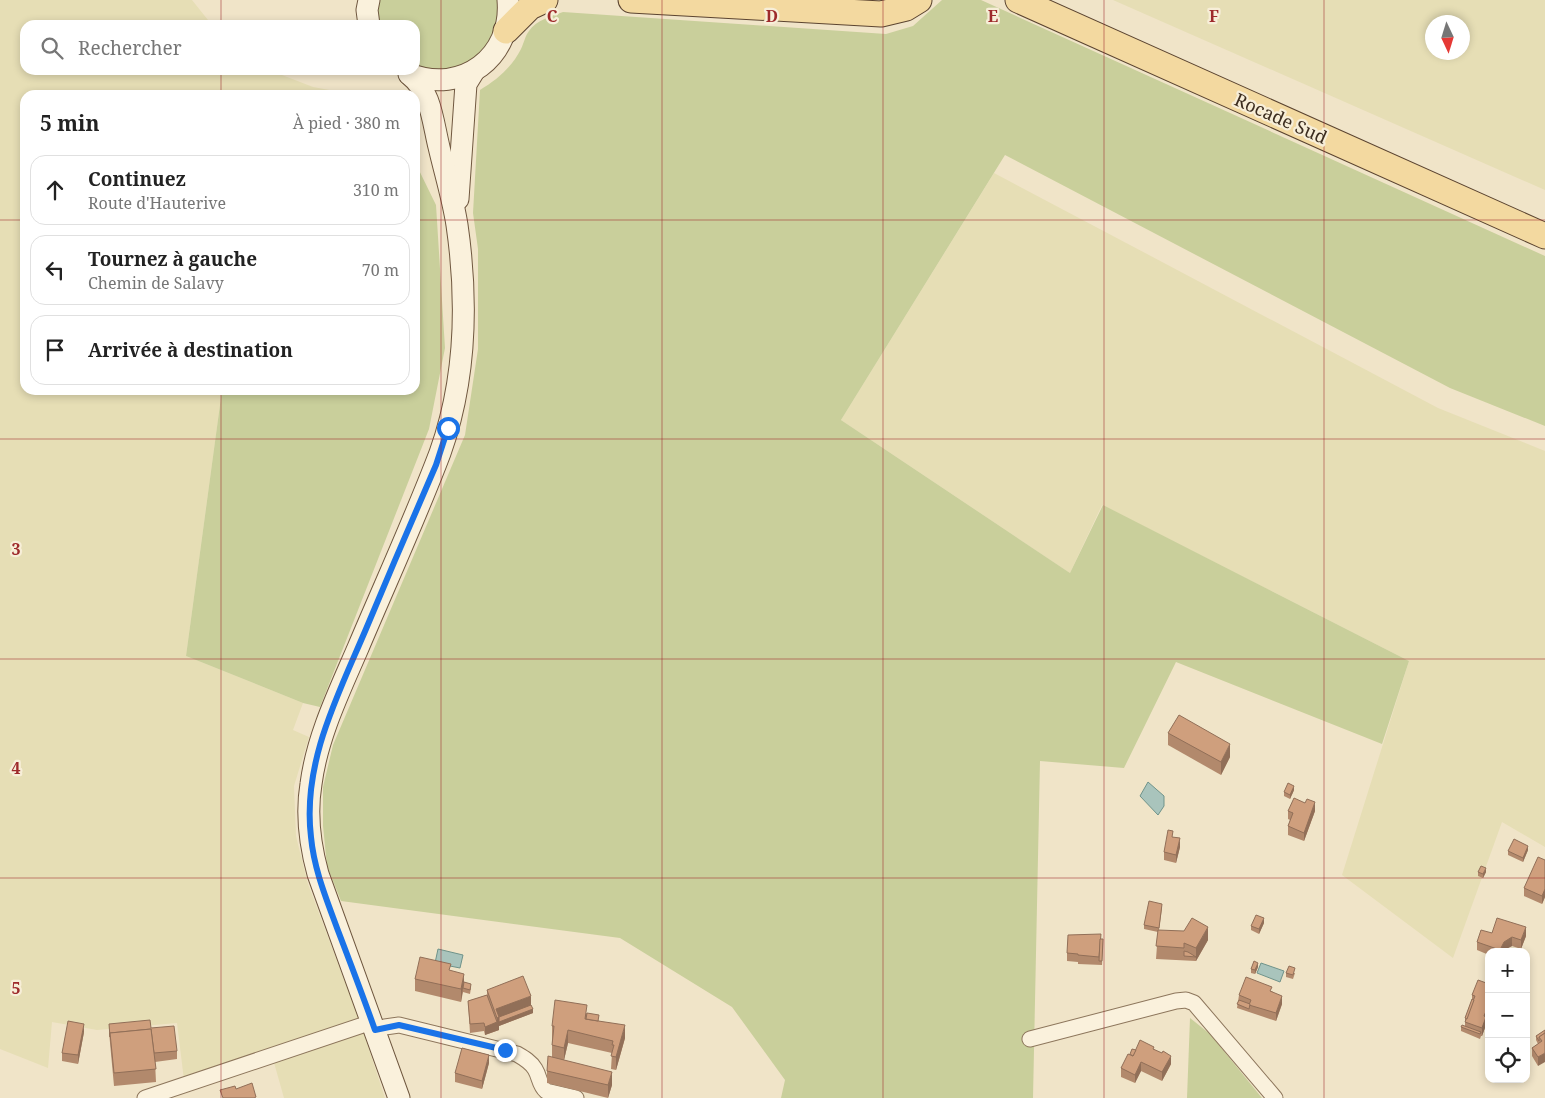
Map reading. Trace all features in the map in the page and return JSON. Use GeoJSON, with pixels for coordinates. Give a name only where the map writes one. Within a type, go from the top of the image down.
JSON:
{"type":"FeatureCollection","features":[{"type":"Feature","properties":{"kind":"main road"},"geometry":{"type":"LineString","coordinates":[[506,31],[530,7],[546,0]]}},
{"type":"Feature","properties":{"kind":"main road"},"geometry":{"type":"LineString","coordinates":[[631,0],[881,14],[906,8],[919,0]]}},
{"type":"Feature","properties":{"kind":"main road","name":"Rocade Sud"},"geometry":{"type":"LineString","coordinates":[[1018,0],[1545,236]]}},
{"type":"Feature","properties":{"kind":"main road"},"geometry":{"type":"LineString","coordinates":[[1038,0],[1161,64]]}},
{"type":"Feature","properties":{"kind":"street"},"geometry":{"type":"LineString","coordinates":[[368,20],[367,10],[369,0]]}},
{"type":"Feature","properties":{"kind":"street"},"geometry":{"type":"LineString","coordinates":[[415,75],[431,80],[453,79],[474,71],[488,60],[499,47],[506,31],[509,13],[508,0]]}},
{"type":"Feature","properties":{"kind":"street"},"geometry":{"type":"LineString","coordinates":[[399,1098],[324,892],[313,855],[309,820],[310,785],[315,758],[343,682],[436,465],[452,416],[463,348],[462,290],[457,224],[466,84],[474,71]]}},
{"type":"Feature","properties":{"kind":"street"},"geometry":{"type":"LineString","coordinates":[[410,75],[418,81],[422,88],[430,110],[457,224]]}},
{"type":"Feature","properties":{"kind":"street"},"geometry":{"type":"LineString","coordinates":[[1030,1039],[1176,1001],[1190,1001],[1194,1003],[1276,1098]]}},
{"type":"Feature","properties":{"kind":"street"},"geometry":{"type":"LineString","coordinates":[[145,1098],[374,1026],[399,1025],[517,1054],[532,1064],[542,1088],[546,1091],[576,1098]]}},
{"type":"Feature","properties":{"kind":"shaded area"},"geometry":{"type":"Polygon","coordinates":[[[0,0],[192,0],[208,20],[20,20],[20,75],[282,75],[313,87],[330,90],[20,90],[20,395],[221,395],[186,656],[303,703],[293,730],[309,737],[294,786],[296,836],[308,884],[359,1019],[385,1098],[284,1098],[271,1052],[184,1080],[177,1023],[97,1030],[52,1022],[48,1068],[0,1049],[0,0]]]}},
{"type":"Feature","properties":{"kind":"shaded area"},"geometry":{"type":"Polygon","coordinates":[[[1113,0],[1545,0],[1545,190],[1113,0]]]}},
{"type":"Feature","properties":{"kind":"shaded area"},"geometry":{"type":"Polygon","coordinates":[[[994,173],[1438,408],[1545,451],[1545,847],[1502,822],[1453,958],[1342,875],[1409,661],[1102,505],[1070,573],[841,420],[994,173]]]}},
{"type":"Feature","properties":{"kind":"green space"},"geometry":{"type":"Polygon","coordinates":[[[378,0],[499,0],[498,25],[481,54],[462,66],[440,71],[420,67],[420,20],[378,20],[378,0]]]}},
{"type":"Feature","properties":{"kind":"green space"},"geometry":{"type":"Polygon","coordinates":[[[942,0],[981,0],[1545,256],[1545,426],[1450,388],[1005,155],[841,420],[1070,573],[1103,505],[1409,661],[1382,744],[1176,662],[1124,768],[1040,761],[1033,1098],[781,1098],[785,1080],[732,1007],[620,938],[341,901],[327,866],[323,826],[323,787],[333,745],[465,435],[478,349],[478,249],[473,213],[480,90],[509,67],[532,27],[545,19],[563,12],[886,34],[913,26],[942,0]]]}},
{"type":"Feature","properties":{"kind":"green space"},"geometry":{"type":"Polygon","coordinates":[[[420,172],[436,205],[445,348],[429,429],[320,707],[303,703],[186,656],[221,395],[420,395],[420,172]]]}},
{"type":"Feature","properties":{"kind":"green space"},"geometry":{"type":"Polygon","coordinates":[[[1190,1018],[1210,1034],[1262,1098],[1187,1098],[1190,1018]]]}},
{"type":"Feature","properties":{"kind":"water"},"geometry":{"type":"Polygon","coordinates":[[[1148,782],[1164,796],[1164,806],[1158,815],[1140,796],[1148,782]]]}},
{"type":"Feature","properties":{"kind":"water"},"geometry":{"type":"Polygon","coordinates":[[[438,949],[463,955],[460,968],[435,963],[438,949]]]}},
{"type":"Feature","properties":{"kind":"water"},"geometry":{"type":"Polygon","coordinates":[[[1261,963],[1284,971],[1280,982],[1257,973],[1261,963]]]}},
{"type":"Feature","properties":{"kind":"building"},"geometry":{"type":"Polygon","coordinates":[[[1179,715],[1230,744],[1221,762],[1168,733],[1179,715]]]}},
{"type":"Feature","properties":{"kind":"building"},"geometry":{"type":"Polygon","coordinates":[[[1288,783],[1294,786],[1290,795],[1284,792],[1288,783]]]}},
{"type":"Feature","properties":{"kind":"building"},"geometry":{"type":"Polygon","coordinates":[[[1294,798],[1305,803],[1307,799],[1315,802],[1304,833],[1288,826],[1293,813],[1288,811],[1294,798]]]}},
{"type":"Feature","properties":{"kind":"building"},"geometry":{"type":"Polygon","coordinates":[[[1168,830],[1173,831],[1172,837],[1180,838],[1176,855],[1164,852],[1168,830]]]}},
{"type":"Feature","properties":{"kind":"building"},"geometry":{"type":"Polygon","coordinates":[[[1514,839],[1528,846],[1523,858],[1508,851],[1514,839]]]}},
{"type":"Feature","properties":{"kind":"building"},"geometry":{"type":"Polygon","coordinates":[[[1538,857],[1545,860],[1545,889],[1542,896],[1524,888],[1538,857]]]}},
{"type":"Feature","properties":{"kind":"building"},"geometry":{"type":"Polygon","coordinates":[[[1481,866],[1486,868],[1483,874],[1478,872],[1481,866]]]}},
{"type":"Feature","properties":{"kind":"building"},"geometry":{"type":"Polygon","coordinates":[[[1149,901],[1162,904],[1159,928],[1144,925],[1149,901]]]}},
{"type":"Feature","properties":{"kind":"building"},"geometry":{"type":"Polygon","coordinates":[[[1256,915],[1264,918],[1259,929],[1251,926],[1256,915]]]}},
{"type":"Feature","properties":{"kind":"building"},"geometry":{"type":"Polygon","coordinates":[[[1192,918],[1208,927],[1196,948],[1184,943],[1184,948],[1156,946],[1158,930],[1184,931],[1192,918]]]}},
{"type":"Feature","properties":{"kind":"building"},"geometry":{"type":"Polygon","coordinates":[[[1497,918],[1526,927],[1521,940],[1512,937],[1504,942],[1501,948],[1494,948],[1477,942],[1481,930],[1492,933],[1497,918]]]}},
{"type":"Feature","properties":{"kind":"building"},"geometry":{"type":"Polygon","coordinates":[[[1101,934],[1099,957],[1067,953],[1068,935],[1101,934]]]}},
{"type":"Feature","properties":{"kind":"building"},"geometry":{"type":"Polygon","coordinates":[[[1100,939],[1103,939],[1102,961],[1099,961],[1100,939]]]}},
{"type":"Feature","properties":{"kind":"building"},"geometry":{"type":"Polygon","coordinates":[[[1184,951],[1188,952],[1196,957],[1184,956],[1184,951]]]}},
{"type":"Feature","properties":{"kind":"building"},"geometry":{"type":"Polygon","coordinates":[[[420,957],[451,964],[449,970],[464,974],[461,989],[415,979],[420,957]]]}},
{"type":"Feature","properties":{"kind":"building"},"geometry":{"type":"Polygon","coordinates":[[[1254,961],[1258,963],[1255,970],[1251,969],[1254,961]]]}},
{"type":"Feature","properties":{"kind":"building"},"geometry":{"type":"Polygon","coordinates":[[[1289,966],[1295,968],[1293,975],[1286,973],[1289,966]]]}},
{"type":"Feature","properties":{"kind":"building"},"geometry":{"type":"Polygon","coordinates":[[[523,976],[531,996],[496,1009],[499,1017],[497,1018],[487,990],[523,976]]]}},
{"type":"Feature","properties":{"kind":"building"},"geometry":{"type":"Polygon","coordinates":[[[1246,977],[1272,987],[1270,991],[1282,996],[1276,1013],[1249,1005],[1251,1000],[1239,995],[1246,977]]]}},
{"type":"Feature","properties":{"kind":"building"},"geometry":{"type":"Polygon","coordinates":[[[1478,980],[1485,983],[1485,1020],[1482,1028],[1465,1022],[1475,996],[1472,995],[1478,980]]]}},
{"type":"Feature","properties":{"kind":"building"},"geometry":{"type":"Polygon","coordinates":[[[464,982],[471,984],[470,990],[463,988],[464,982]]]}},
{"type":"Feature","properties":{"kind":"building"},"geometry":{"type":"Polygon","coordinates":[[[487,995],[497,1022],[485,1027],[484,1023],[470,1024],[468,1001],[487,995]]]}},
{"type":"Feature","properties":{"kind":"building"},"geometry":{"type":"Polygon","coordinates":[[[1472,999],[1474,1000],[1467,1019],[1465,1018],[1472,999]]]}},
{"type":"Feature","properties":{"kind":"building"},"geometry":{"type":"Polygon","coordinates":[[[555,1000],[587,1005],[585,1019],[625,1025],[616,1057],[611,1056],[614,1045],[612,1045],[613,1041],[568,1030],[564,1048],[552,1045],[555,1000]]]}},
{"type":"Feature","properties":{"kind":"building"},"geometry":{"type":"Polygon","coordinates":[[[1239,1000],[1250,1004],[1249,1009],[1237,1004],[1239,1000]]]}},
{"type":"Feature","properties":{"kind":"building"},"geometry":{"type":"Polygon","coordinates":[[[531,1005],[533,1009],[499,1022],[499,1017],[531,1005]]]}},
{"type":"Feature","properties":{"kind":"building"},"geometry":{"type":"Polygon","coordinates":[[[587,1013],[599,1015],[598,1021],[586,1019],[587,1013]]]}},
{"type":"Feature","properties":{"kind":"building"},"geometry":{"type":"Polygon","coordinates":[[[150,1020],[151,1028],[174,1026],[177,1051],[154,1053],[151,1029],[110,1033],[110,1037],[109,1024],[150,1020]]]}},
{"type":"Feature","properties":{"kind":"building"},"geometry":{"type":"Polygon","coordinates":[[[68,1021],[84,1024],[78,1055],[62,1053],[68,1021]]]}},
{"type":"Feature","properties":{"kind":"building"},"geometry":{"type":"Polygon","coordinates":[[[1462,1025],[1481,1032],[1480,1034],[1461,1027],[1462,1025]]]}},
{"type":"Feature","properties":{"kind":"building"},"geometry":{"type":"Polygon","coordinates":[[[151,1029],[156,1069],[114,1073],[110,1033],[151,1029]]]}},
{"type":"Feature","properties":{"kind":"building"},"geometry":{"type":"Polygon","coordinates":[[[1545,1030],[1545,1033],[1539,1037],[1539,1041],[1536,1036],[1545,1030]]]}},
{"type":"Feature","properties":{"kind":"building"},"geometry":{"type":"Polygon","coordinates":[[[1545,1033],[1545,1053],[1538,1057],[1532,1048],[1542,1041],[1539,1037],[1545,1033]]]}},
{"type":"Feature","properties":{"kind":"building"},"geometry":{"type":"Polygon","coordinates":[[[1140,1040],[1154,1047],[1153,1049],[1162,1053],[1163,1051],[1171,1056],[1162,1072],[1141,1062],[1135,1075],[1121,1068],[1128,1054],[1133,1056],[1140,1040]]]}},
{"type":"Feature","properties":{"kind":"building"},"geometry":{"type":"Polygon","coordinates":[[[462,1048],[489,1055],[482,1081],[455,1073],[462,1048]]]}},
{"type":"Feature","properties":{"kind":"building"},"geometry":{"type":"Polygon","coordinates":[[[1132,1049],[1136,1050],[1133,1056],[1130,1054],[1132,1049]]]}},
{"type":"Feature","properties":{"kind":"building"},"geometry":{"type":"Polygon","coordinates":[[[548,1056],[612,1072],[608,1085],[547,1071],[548,1056]]]}},
{"type":"Feature","properties":{"kind":"building"},"geometry":{"type":"Polygon","coordinates":[[[252,1083],[256,1097],[254,1098],[223,1098],[220,1090],[235,1086],[236,1089],[252,1083]]]}},
{"type":"Feature","properties":{"kind":"route"},"geometry":{"type":"LineString","coordinates":[[448,428],[436,465],[343,682],[324,732],[315,758],[310,785],[309,820],[313,855],[324,892],[375,1030],[399,1025],[505,1050]]}}]}
